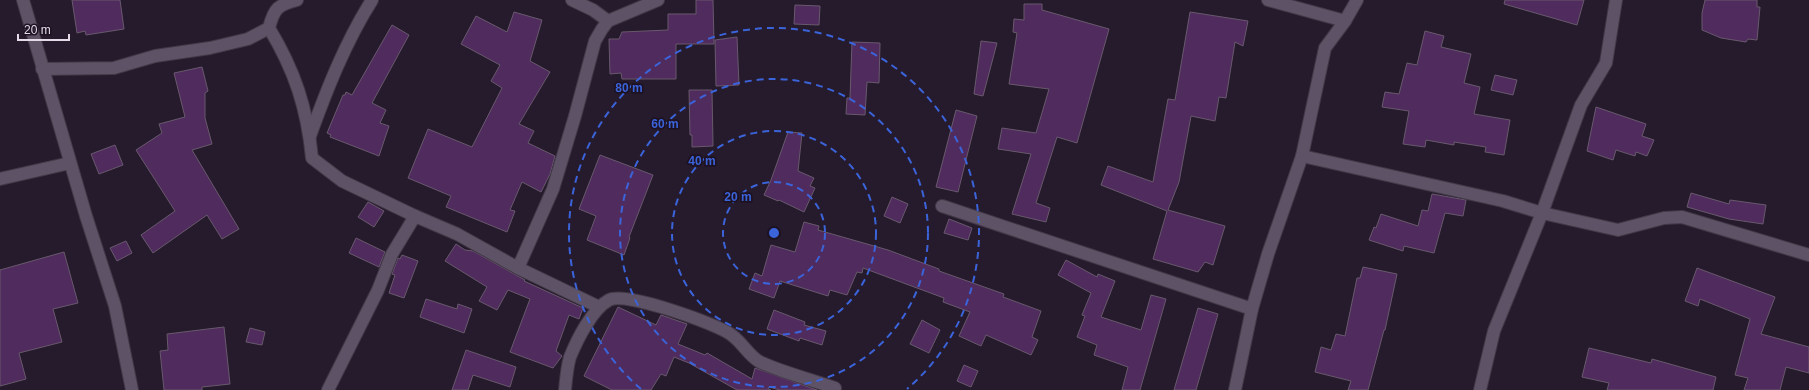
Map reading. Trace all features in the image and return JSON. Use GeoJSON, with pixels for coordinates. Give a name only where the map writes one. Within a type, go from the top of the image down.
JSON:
{"type":"FeatureCollection","features":[{"type":"Feature","properties":{"kind":"street"},"geometry":{"type":"LineString","coordinates":[[23,0],[70,163],[115,306],[132,390]]}},
{"type":"Feature","properties":{"kind":"street"},"geometry":{"type":"LineString","coordinates":[[297,0],[281,4],[272,15],[269,28],[285,54],[301,93],[310,136],[312,158],[342,181],[414,216],[457,234],[518,268],[600,307]]}},
{"type":"Feature","properties":{"kind":"street"},"geometry":{"type":"LineString","coordinates":[[310,136],[330,80],[361,17],[372,0]]}},
{"type":"Feature","properties":{"kind":"street"},"geometry":{"type":"LineString","coordinates":[[572,0],[593,10],[608,21]]}},
{"type":"Feature","properties":{"kind":"street"},"geometry":{"type":"LineString","coordinates":[[518,268],[553,189],[575,116],[595,41],[608,21],[658,0]]}},
{"type":"Feature","properties":{"kind":"street"},"geometry":{"type":"LineString","coordinates":[[1268,0],[1345,21]]}},
{"type":"Feature","properties":{"kind":"street"},"geometry":{"type":"LineString","coordinates":[[1235,390],[1252,309],[1268,254],[1302,156],[1325,48],[1345,21],[1357,0]]}},
{"type":"Feature","properties":{"kind":"street"},"geometry":{"type":"LineString","coordinates":[[1480,390],[1494,331],[1542,213],[1581,105],[1606,63],[1616,0]]}},
{"type":"Feature","properties":{"kind":"street"},"geometry":{"type":"LineString","coordinates":[[42,69],[114,68],[155,56],[210,48],[248,39],[269,28]]}},
{"type":"Feature","properties":{"kind":"street"},"geometry":{"type":"LineString","coordinates":[[1302,156],[1503,201],[1542,213],[1618,230],[1664,218],[1682,217],[1809,255]]}},
{"type":"Feature","properties":{"kind":"street"},"geometry":{"type":"LineString","coordinates":[[0,179],[70,163]]}},
{"type":"Feature","properties":{"kind":"street"},"geometry":{"type":"LineString","coordinates":[[942,206],[1252,309]]}},
{"type":"Feature","properties":{"kind":"street"},"geometry":{"type":"LineString","coordinates":[[328,390],[378,290],[392,254],[414,216]]}},
{"type":"Feature","properties":{"kind":"street"},"geometry":{"type":"LineString","coordinates":[[565,390],[570,358],[578,340],[600,307],[610,299],[624,298],[666,308],[727,332],[738,339],[760,362],[835,388]]}},
{"type":"Feature","properties":{"kind":"building"},"geometry":{"type":"Polygon","coordinates":[[[72,0],[120,0],[124,29],[86,35],[85,31],[77,33],[72,0]]]}},
{"type":"Feature","properties":{"kind":"building"},"geometry":{"type":"Polygon","coordinates":[[[696,0],[713,0],[714,44],[676,44],[676,79],[622,79],[621,73],[610,74],[609,39],[619,39],[622,32],[668,30],[668,14],[696,14],[696,0]]]}},
{"type":"Feature","properties":{"kind":"building"},"geometry":{"type":"Polygon","coordinates":[[[1505,0],[1584,0],[1577,25],[1504,4],[1505,0]]]}},
{"type":"Feature","properties":{"kind":"building"},"geometry":{"type":"Polygon","coordinates":[[[1705,0],[1757,0],[1757,7],[1760,7],[1757,40],[1748,39],[1746,42],[1721,38],[1702,30],[1702,13],[1705,0]]]}},
{"type":"Feature","properties":{"kind":"building"},"geometry":{"type":"Polygon","coordinates":[[[1024,4],[1042,4],[1042,10],[1109,29],[1077,143],[1057,137],[1036,203],[1050,208],[1046,222],[1012,214],[1031,154],[998,149],[1002,128],[1036,133],[1049,89],[1009,84],[1017,33],[1013,32],[1014,19],[1024,20],[1024,4]]]}},
{"type":"Feature","properties":{"kind":"building"},"geometry":{"type":"Polygon","coordinates":[[[795,5],[820,6],[819,25],[794,24],[795,5]]]}},
{"type":"Feature","properties":{"kind":"building"},"geometry":{"type":"Polygon","coordinates":[[[514,12],[542,20],[530,61],[550,72],[519,124],[534,131],[528,143],[555,156],[550,174],[541,192],[522,182],[510,210],[515,211],[507,232],[446,207],[451,196],[408,178],[428,129],[472,147],[502,88],[491,81],[500,65],[461,44],[476,16],[507,32],[514,12]]]}},
{"type":"Feature","properties":{"kind":"building"},"geometry":{"type":"Polygon","coordinates":[[[1190,12],[1248,21],[1243,46],[1235,42],[1226,98],[1219,97],[1215,121],[1191,116],[1179,182],[1168,210],[1225,226],[1213,265],[1205,262],[1198,272],[1153,259],[1167,211],[1101,185],[1108,166],[1153,182],[1168,99],[1175,100],[1190,12]]]}},
{"type":"Feature","properties":{"kind":"building"},"geometry":{"type":"Polygon","coordinates":[[[392,25],[409,35],[372,103],[386,110],[380,123],[389,126],[379,156],[330,137],[331,135],[327,133],[343,95],[345,95],[346,92],[352,95],[392,25]]]}},
{"type":"Feature","properties":{"kind":"building"},"geometry":{"type":"Polygon","coordinates":[[[1425,31],[1444,36],[1441,47],[1471,54],[1464,83],[1480,87],[1474,114],[1510,120],[1504,155],[1485,152],[1486,147],[1454,142],[1454,145],[1426,140],[1425,147],[1403,144],[1409,111],[1382,107],[1385,92],[1399,94],[1407,63],[1417,65],[1425,31]]]}},
{"type":"Feature","properties":{"kind":"building"},"geometry":{"type":"Polygon","coordinates":[[[737,37],[739,85],[716,86],[715,40],[737,37]]]}},
{"type":"Feature","properties":{"kind":"building"},"geometry":{"type":"Polygon","coordinates":[[[981,41],[997,43],[983,96],[974,94],[981,41]]]}},
{"type":"Feature","properties":{"kind":"building"},"geometry":{"type":"Polygon","coordinates":[[[852,42],[880,43],[879,83],[867,82],[865,115],[846,114],[847,98],[850,98],[852,42]]]}},
{"type":"Feature","properties":{"kind":"building"},"geometry":{"type":"Polygon","coordinates":[[[202,67],[208,91],[205,93],[205,118],[212,144],[192,150],[239,229],[222,239],[207,215],[153,253],[141,235],[175,211],[136,150],[162,133],[159,124],[185,117],[174,73],[202,67]]]}},
{"type":"Feature","properties":{"kind":"building"},"geometry":{"type":"Polygon","coordinates":[[[1495,75],[1517,80],[1513,95],[1491,90],[1495,75]]]}},
{"type":"Feature","properties":{"kind":"building"},"geometry":{"type":"Polygon","coordinates":[[[689,90],[712,90],[713,146],[692,147],[692,135],[690,135],[689,90]]]}},
{"type":"Feature","properties":{"kind":"building"},"geometry":{"type":"Polygon","coordinates":[[[1596,107],[1646,124],[1642,136],[1654,140],[1647,156],[1636,152],[1635,156],[1616,150],[1613,160],[1587,151],[1596,107]]]}},
{"type":"Feature","properties":{"kind":"building"},"geometry":{"type":"Polygon","coordinates":[[[956,110],[977,116],[958,192],[936,187],[956,110]]]}},
{"type":"Feature","properties":{"kind":"building"},"geometry":{"type":"Polygon","coordinates":[[[788,132],[802,133],[798,171],[814,178],[810,186],[815,188],[804,212],[779,200],[778,201],[764,195],[771,180],[788,132]]]}},
{"type":"Feature","properties":{"kind":"building"},"geometry":{"type":"Polygon","coordinates":[[[115,145],[123,165],[99,174],[91,154],[115,145]]]}},
{"type":"Feature","properties":{"kind":"building"},"geometry":{"type":"Polygon","coordinates":[[[600,155],[653,175],[629,237],[630,238],[624,255],[587,240],[596,216],[579,209],[600,155]]]}},
{"type":"Feature","properties":{"kind":"building"},"geometry":{"type":"Polygon","coordinates":[[[1691,193],[1729,204],[1730,200],[1766,205],[1763,224],[1729,219],[1687,207],[1691,193]]]}},
{"type":"Feature","properties":{"kind":"building"},"geometry":{"type":"Polygon","coordinates":[[[1432,194],[1466,200],[1463,216],[1445,213],[1434,253],[1404,246],[1403,251],[1369,240],[1374,227],[1376,228],[1381,214],[1418,226],[1422,210],[1428,211],[1432,194]]]}},
{"type":"Feature","properties":{"kind":"building"},"geometry":{"type":"Polygon","coordinates":[[[892,197],[908,204],[900,223],[884,216],[892,197]]]}},
{"type":"Feature","properties":{"kind":"building"},"geometry":{"type":"Polygon","coordinates":[[[368,202],[384,211],[374,227],[358,217],[368,202]]]}},
{"type":"Feature","properties":{"kind":"building"},"geometry":{"type":"Polygon","coordinates":[[[949,219],[972,228],[968,240],[944,233],[949,219]]]}},
{"type":"Feature","properties":{"kind":"building"},"geometry":{"type":"Polygon","coordinates":[[[804,222],[819,226],[818,230],[888,250],[939,269],[939,271],[1004,294],[1003,297],[1041,311],[1032,337],[1038,340],[1031,355],[986,335],[981,346],[959,336],[970,312],[943,302],[944,298],[863,268],[862,273],[857,272],[847,295],[830,290],[828,296],[780,281],[774,298],[749,289],[755,273],[762,276],[771,245],[795,252],[804,222]]]}},
{"type":"Feature","properties":{"kind":"building"},"geometry":{"type":"Polygon","coordinates":[[[356,238],[385,252],[379,267],[349,253],[356,238]]]}},
{"type":"Feature","properties":{"kind":"building"},"geometry":{"type":"Polygon","coordinates":[[[126,241],[132,253],[117,261],[110,248],[126,241]]]}},
{"type":"Feature","properties":{"kind":"building"},"geometry":{"type":"Polygon","coordinates":[[[456,244],[465,250],[473,251],[525,280],[524,281],[583,308],[579,319],[569,315],[556,351],[562,356],[553,368],[510,352],[530,299],[508,290],[497,310],[479,301],[487,287],[445,261],[456,244]]]}},
{"type":"Feature","properties":{"kind":"building"},"geometry":{"type":"Polygon","coordinates":[[[64,252],[78,303],[53,309],[62,342],[19,353],[26,379],[0,386],[0,270],[64,252]]]}},
{"type":"Feature","properties":{"kind":"building"},"geometry":{"type":"Polygon","coordinates":[[[402,255],[418,261],[404,298],[389,293],[395,275],[392,274],[398,258],[400,259],[402,255]]]}},
{"type":"Feature","properties":{"kind":"building"},"geometry":{"type":"Polygon","coordinates":[[[1066,260],[1097,277],[1098,274],[1115,281],[1101,317],[1141,330],[1151,295],[1166,299],[1140,390],[1122,390],[1128,367],[1094,355],[1097,345],[1077,337],[1085,316],[1082,315],[1091,293],[1058,275],[1066,260]]]}},
{"type":"Feature","properties":{"kind":"building"},"geometry":{"type":"Polygon","coordinates":[[[1363,267],[1397,274],[1385,330],[1368,390],[1348,390],[1351,381],[1315,372],[1321,347],[1331,350],[1336,334],[1345,336],[1357,278],[1360,278],[1363,267]]]}},
{"type":"Feature","properties":{"kind":"building"},"geometry":{"type":"Polygon","coordinates":[[[1697,268],[1775,297],[1761,334],[1809,347],[1809,373],[1786,367],[1780,390],[1744,390],[1748,378],[1735,375],[1750,319],[1700,299],[1698,306],[1685,301],[1697,268]]]}},
{"type":"Feature","properties":{"kind":"building"},"geometry":{"type":"Polygon","coordinates":[[[426,299],[457,309],[458,304],[472,309],[464,333],[420,317],[426,299]]]}},
{"type":"Feature","properties":{"kind":"building"},"geometry":{"type":"Polygon","coordinates":[[[618,307],[656,325],[661,315],[687,324],[678,344],[705,355],[707,353],[752,379],[755,368],[817,390],[780,390],[769,387],[768,389],[771,390],[737,390],[689,363],[674,357],[666,376],[661,374],[651,390],[612,390],[584,376],[618,307]]]}},
{"type":"Feature","properties":{"kind":"building"},"geometry":{"type":"Polygon","coordinates":[[[1198,308],[1218,314],[1196,390],[1174,390],[1198,308]]]}},
{"type":"Feature","properties":{"kind":"building"},"geometry":{"type":"Polygon","coordinates":[[[774,310],[805,322],[804,325],[826,331],[822,345],[800,338],[799,341],[767,329],[774,310]]]}},
{"type":"Feature","properties":{"kind":"building"},"geometry":{"type":"Polygon","coordinates":[[[922,320],[940,330],[929,353],[910,344],[922,320]]]}},
{"type":"Feature","properties":{"kind":"building"},"geometry":{"type":"Polygon","coordinates":[[[224,327],[230,384],[202,387],[202,390],[164,390],[160,351],[168,350],[167,334],[224,327]]]}},
{"type":"Feature","properties":{"kind":"building"},"geometry":{"type":"Polygon","coordinates":[[[250,328],[265,332],[262,345],[246,342],[250,328]]]}},
{"type":"Feature","properties":{"kind":"building"},"geometry":{"type":"Polygon","coordinates":[[[1589,348],[1651,363],[1652,359],[1716,377],[1713,390],[1607,390],[1609,383],[1582,377],[1589,348]]]}},
{"type":"Feature","properties":{"kind":"building"},"geometry":{"type":"Polygon","coordinates":[[[466,350],[516,367],[510,387],[473,375],[468,390],[452,390],[466,350]]]}},
{"type":"Feature","properties":{"kind":"building"},"geometry":{"type":"Polygon","coordinates":[[[964,365],[978,371],[971,387],[957,381],[964,365]]]}}]}
